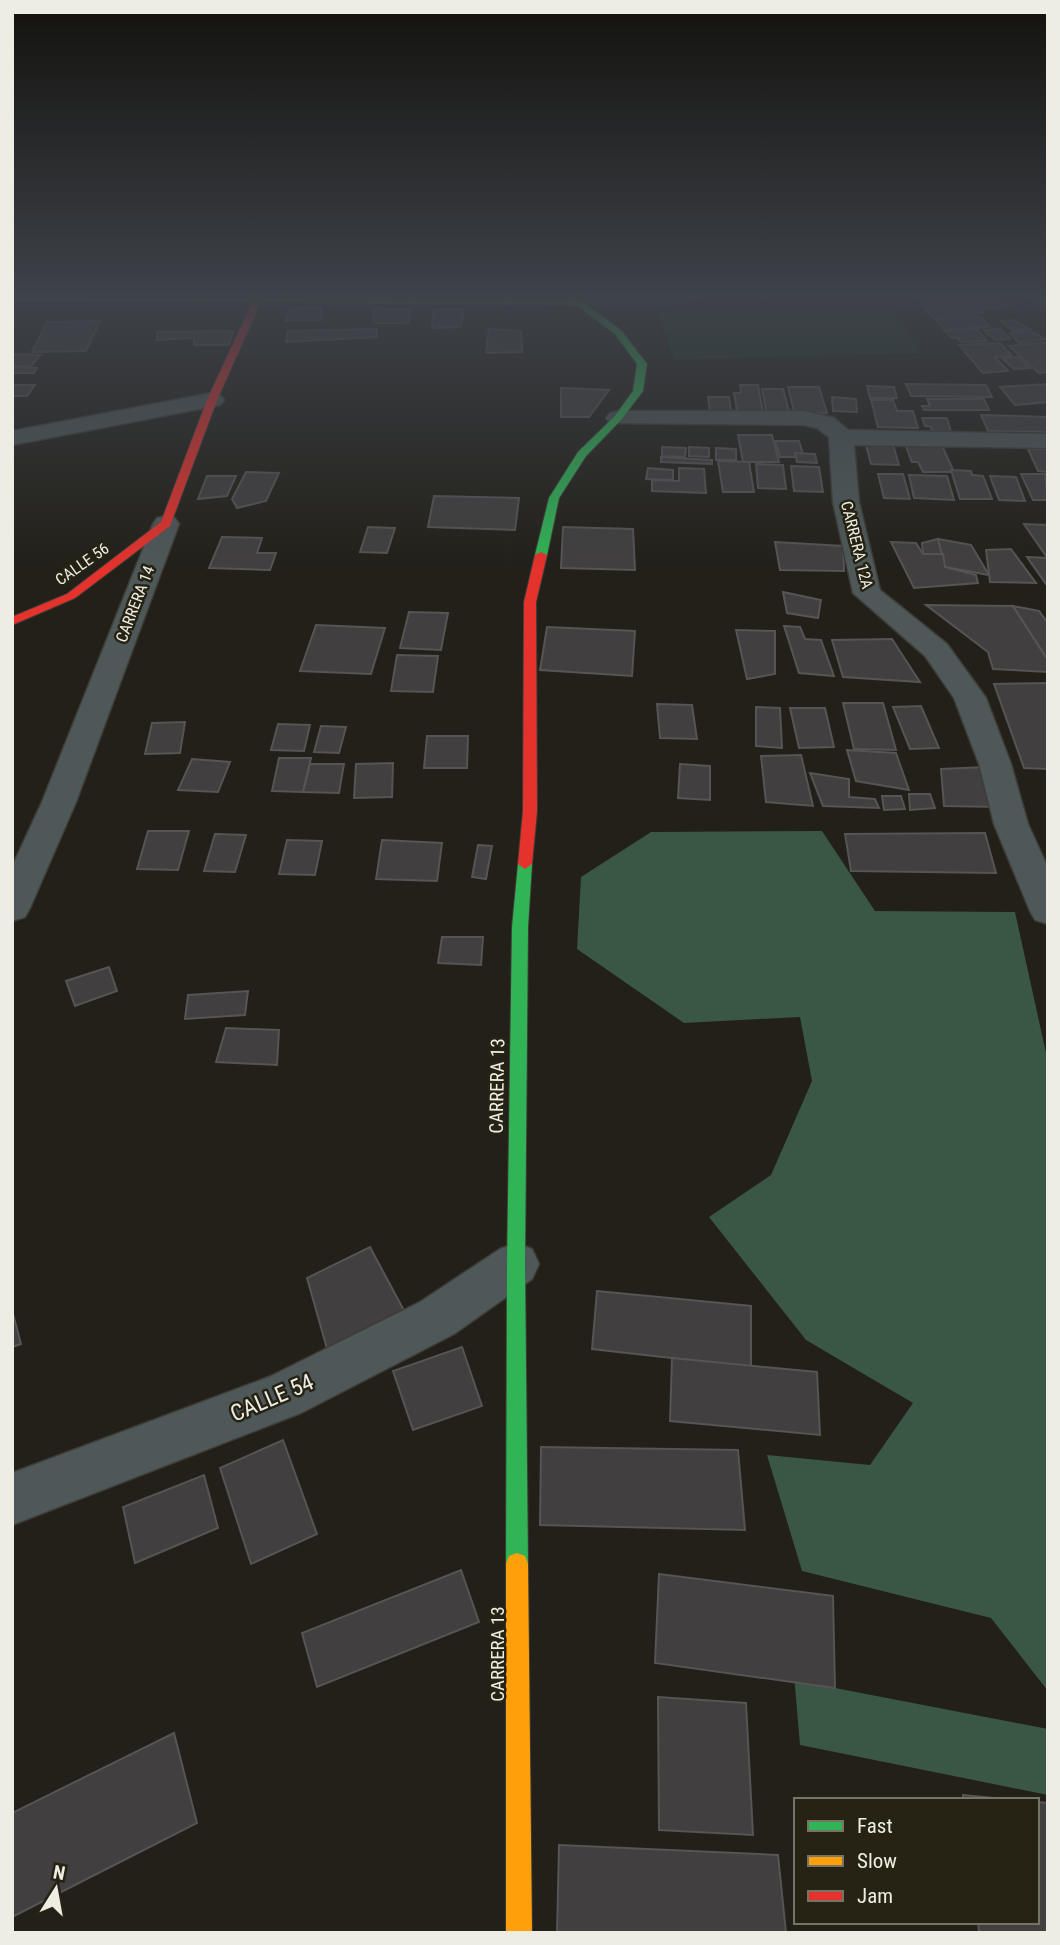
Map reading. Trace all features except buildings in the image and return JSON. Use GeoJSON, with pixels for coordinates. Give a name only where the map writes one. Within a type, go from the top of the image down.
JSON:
{"type":"FeatureCollection","features":[{"type":"Feature","properties":{"kind":"street","name":"CARRERA 14"},"geometry":{"type":"LineString","coordinates":[[12,908],[59,802],[218,387]]}},
{"type":"Feature","properties":{"kind":"street","name":"CARRERA 13"},"geometry":{"type":"LineString","coordinates":[[519,1933],[516,1264],[520,927],[530,811],[530,602],[554,498],[582,454],[618,418],[639,387]]}},
{"type":"Feature","properties":{"kind":"street"},"geometry":{"type":"LineString","coordinates":[[12,438],[212,400]]}},
{"type":"Feature","properties":{"kind":"street"},"geometry":{"type":"LineString","coordinates":[[618,418],[804,418],[832,425],[841,437],[1048,441]]}},
{"type":"Feature","properties":{"kind":"street","name":"CARRERA 12A"},"geometry":{"type":"LineString","coordinates":[[841,437],[846,502],[866,593],[936,650],[970,698],[995,764],[1011,824],[1048,911]]}},
{"type":"Feature","properties":{"kind":"street","name":"CALLE 56"},"geometry":{"type":"LineString","coordinates":[[12,621],[71,596],[166,524]]}},
{"type":"Feature","properties":{"kind":"street","name":"CALLE 54"},"geometry":{"type":"LineString","coordinates":[[12,1499],[283,1396],[437,1318],[516,1264]]}},
{"type":"Feature","properties":{"kind":"green space"},"geometry":{"type":"Polygon","coordinates":[[[822,831],[875,911],[1015,912],[1048,1062],[1048,1691],[991,1618],[802,1571],[767,1455],[870,1465],[913,1403],[806,1340],[709,1217],[771,1175],[812,1081],[800,1017],[684,1023],[577,949],[581,877],[651,832],[822,831]]]}},
{"type":"Feature","properties":{"kind":"green space"},"geometry":{"type":"Polygon","coordinates":[[[794,1675],[835,1688],[1048,1729],[1048,1795],[800,1745],[794,1675]]]}},
{"type":"Feature","properties":{"kind":"traffic: fast"},"geometry":{"type":"LineString","coordinates":[[541,555],[554,498],[582,454],[618,418],[639,387]]}},
{"type":"Feature","properties":{"kind":"traffic: fast"},"geometry":{"type":"LineString","coordinates":[[517,1564],[516,1264],[520,927],[525,864]]}},
{"type":"Feature","properties":{"kind":"traffic: slow"},"geometry":{"type":"LineString","coordinates":[[517,1564],[519,1933]]}},
{"type":"Feature","properties":{"kind":"traffic: jam"},"geometry":{"type":"LineString","coordinates":[[12,621],[71,596],[166,524],[218,387]]}},
{"type":"Feature","properties":{"kind":"traffic: jam"},"geometry":{"type":"LineString","coordinates":[[525,864],[530,811],[530,602],[541,555]]}}]}
